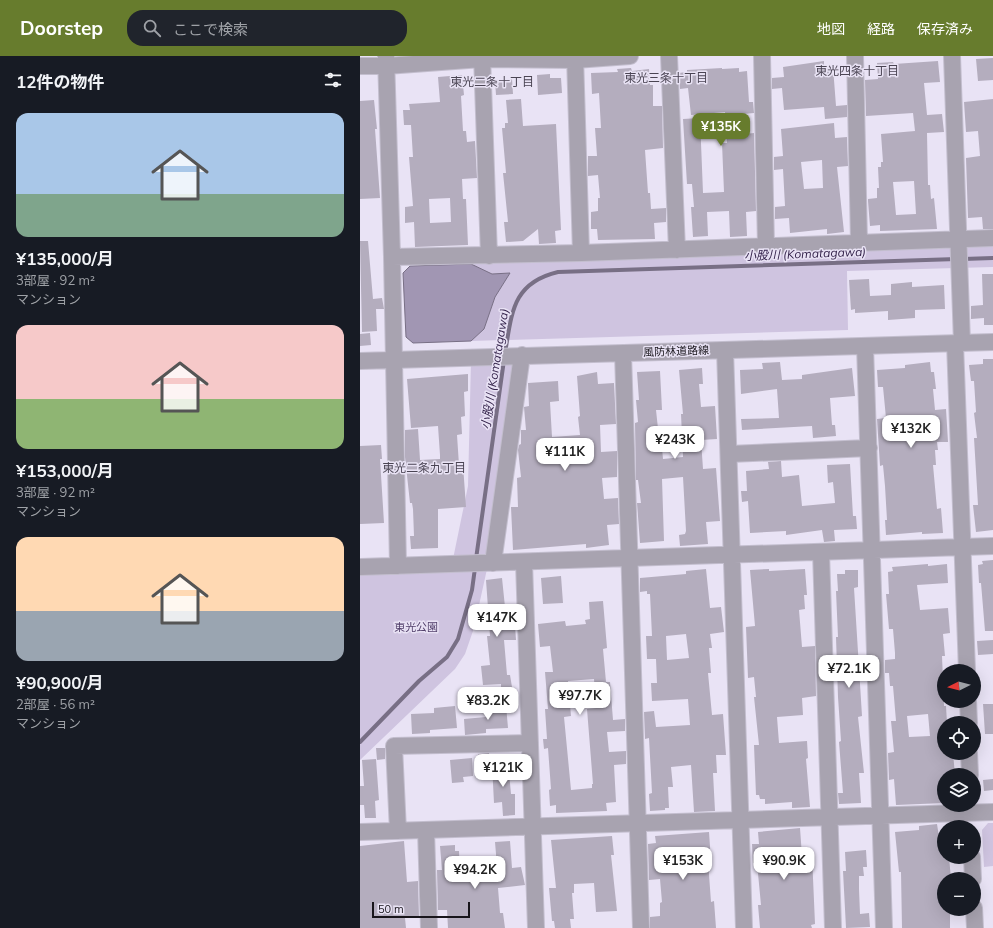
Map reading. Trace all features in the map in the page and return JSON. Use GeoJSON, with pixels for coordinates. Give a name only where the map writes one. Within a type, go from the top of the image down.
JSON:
{"type":"FeatureCollection","features":[{"type":"Feature","properties":{"kind":"street"},"geometry":{"type":"LineString","coordinates":[[360,66],[386,61],[630,56]]}},
{"type":"Feature","properties":{"kind":"street"},"geometry":{"type":"LineString","coordinates":[[669,56],[677,250]]}},
{"type":"Feature","properties":{"kind":"street"},"geometry":{"type":"LineString","coordinates":[[762,56],[766,246]]}},
{"type":"Feature","properties":{"kind":"street"},"geometry":{"type":"LineString","coordinates":[[855,56],[860,242]]}},
{"type":"Feature","properties":{"kind":"street"},"geometry":{"type":"LineString","coordinates":[[952,56],[959,268],[963,547],[967,664]]}},
{"type":"Feature","properties":{"kind":"street"},"geometry":{"type":"LineString","coordinates":[[482,58],[489,256]]}},
{"type":"Feature","properties":{"kind":"street"},"geometry":{"type":"LineString","coordinates":[[575,58],[581,253]]}},
{"type":"Feature","properties":{"kind":"street"},"geometry":{"type":"LineString","coordinates":[[386,61],[392,257],[398,566]]}},
{"type":"Feature","properties":{"kind":"street"},"geometry":{"type":"LineString","coordinates":[[392,257],[489,256],[677,250],[860,242],[958,244],[993,238]]}},
{"type":"Feature","properties":{"kind":"street","name":"風防林道路線"},"geometry":{"type":"LineString","coordinates":[[360,361],[517,355],[993,342]]}},
{"type":"Feature","properties":{"kind":"street"},"geometry":{"type":"LineString","coordinates":[[865,346],[873,550],[884,928]]}},
{"type":"Feature","properties":{"kind":"street"},"geometry":{"type":"LineString","coordinates":[[725,350],[730,454],[744,928]]}},
{"type":"Feature","properties":{"kind":"street"},"geometry":{"type":"LineString","coordinates":[[623,352],[628,559],[641,928]]}},
{"type":"Feature","properties":{"kind":"street"},"geometry":{"type":"LineString","coordinates":[[489,563],[517,355]]}},
{"type":"Feature","properties":{"kind":"street"},"geometry":{"type":"LineString","coordinates":[[730,454],[869,448]]}},
{"type":"Feature","properties":{"kind":"street"},"geometry":{"type":"LineString","coordinates":[[360,567],[993,546]]}},
{"type":"Feature","properties":{"kind":"street"},"geometry":{"type":"LineString","coordinates":[[821,552],[833,928]]}},
{"type":"Feature","properties":{"kind":"street"},"geometry":{"type":"LineString","coordinates":[[524,562],[536,928]]}},
{"type":"Feature","properties":{"kind":"street"},"geometry":{"type":"LineString","coordinates":[[398,831],[394,746],[530,743]]}},
{"type":"Feature","properties":{"kind":"street"},"geometry":{"type":"LineString","coordinates":[[360,832],[740,819],[971,815],[993,812]]}},
{"type":"Feature","properties":{"kind":"street"},"geometry":{"type":"LineString","coordinates":[[426,830],[429,928]]}},
{"type":"Feature","properties":{"kind":"street"},"geometry":{"type":"LineString","coordinates":[[974,916],[975,928]]}},
{"type":"Feature","properties":{"kind":"green space"},"geometry":{"type":"Polygon","coordinates":[[[993,242],[993,267],[847,271],[848,330],[471,341],[484,329],[495,297],[510,273],[492,274],[471,264],[993,242]]]}},
{"type":"Feature","properties":{"kind":"green space"},"geometry":{"type":"Polygon","coordinates":[[[515,359],[488,559],[453,559],[468,486],[471,361],[515,359]]]}},
{"type":"Feature","properties":{"kind":"green space","name":"東光公園"},"geometry":{"type":"Polygon","coordinates":[[[487,569],[474,628],[465,654],[455,669],[360,760],[360,573],[487,569]]]}},
{"type":"Feature","properties":{"kind":"green space"},"geometry":{"type":"Polygon","coordinates":[[[988,823],[993,823],[993,866],[984,867],[982,830],[988,823]]]}},
{"type":"Feature","properties":{"kind":"shaded area"},"geometry":{"type":"Polygon","coordinates":[[[471,264],[492,274],[510,273],[495,297],[484,329],[471,341],[413,343],[406,337],[403,273],[410,266],[471,264]]]}},
{"type":"Feature","properties":{"kind":"building"},"geometry":{"type":"Polygon","coordinates":[[[993,58],[993,80],[978,81],[976,59],[993,58]]]}},
{"type":"Feature","properties":{"kind":"building"},"geometry":{"type":"Polygon","coordinates":[[[824,61],[824,68],[833,67],[836,106],[847,105],[847,117],[825,119],[824,107],[784,110],[782,88],[772,89],[772,78],[784,77],[783,67],[824,61]]]}},
{"type":"Feature","properties":{"kind":"building"},"geometry":{"type":"Polygon","coordinates":[[[938,61],[940,82],[924,83],[927,115],[942,114],[944,132],[927,133],[928,185],[930,185],[931,199],[934,198],[937,229],[880,231],[880,225],[870,226],[868,199],[877,198],[877,188],[879,188],[878,167],[881,167],[881,162],[883,162],[881,134],[915,131],[913,113],[866,116],[865,80],[878,79],[877,63],[893,62],[894,64],[938,61]],[[914,181],[893,182],[896,215],[916,214],[914,181]]]}},
{"type":"Feature","properties":{"kind":"building"},"geometry":{"type":"Polygon","coordinates":[[[631,68],[632,71],[649,69],[650,85],[653,85],[653,106],[662,106],[663,148],[645,150],[648,193],[650,193],[651,209],[666,208],[666,222],[654,223],[655,239],[598,240],[597,229],[591,229],[591,212],[598,211],[598,198],[600,198],[598,175],[588,176],[588,156],[597,156],[595,128],[601,128],[599,93],[592,94],[591,73],[618,72],[617,69],[631,68]]]}},
{"type":"Feature","properties":{"kind":"building"},"geometry":{"type":"Polygon","coordinates":[[[739,68],[739,72],[747,71],[749,102],[753,102],[754,113],[743,114],[745,134],[754,133],[756,211],[746,212],[747,236],[730,237],[729,211],[707,212],[708,236],[693,237],[691,207],[694,207],[692,184],[687,184],[683,119],[700,118],[703,193],[724,192],[722,143],[727,143],[725,112],[691,115],[688,88],[680,89],[679,73],[687,72],[687,70],[739,68]]]}},
{"type":"Feature","properties":{"kind":"building"},"geometry":{"type":"Polygon","coordinates":[[[550,74],[550,78],[561,78],[562,93],[538,95],[537,75],[550,74]]]}},
{"type":"Feature","properties":{"kind":"building"},"geometry":{"type":"Polygon","coordinates":[[[462,75],[464,95],[461,96],[463,131],[466,131],[467,142],[475,141],[477,178],[462,179],[463,199],[466,199],[468,245],[415,247],[414,222],[405,223],[405,207],[413,206],[409,157],[413,157],[411,125],[404,125],[403,110],[410,110],[409,104],[440,102],[438,77],[462,75]],[[450,198],[429,199],[430,223],[451,222],[450,198]]]}},
{"type":"Feature","properties":{"kind":"building"},"geometry":{"type":"Polygon","coordinates":[[[512,79],[513,94],[496,95],[495,80],[512,79]]]}},
{"type":"Feature","properties":{"kind":"building"},"geometry":{"type":"Polygon","coordinates":[[[521,99],[523,126],[556,124],[561,230],[555,231],[556,243],[539,244],[538,229],[523,241],[506,242],[504,222],[508,222],[503,173],[506,173],[502,128],[505,128],[505,123],[508,123],[506,100],[521,99]]]}},
{"type":"Feature","properties":{"kind":"building"},"geometry":{"type":"Polygon","coordinates":[[[993,99],[993,229],[983,229],[982,217],[968,218],[966,158],[980,156],[978,131],[966,132],[964,102],[993,99]]]}},
{"type":"Feature","properties":{"kind":"building"},"geometry":{"type":"Polygon","coordinates":[[[374,100],[377,129],[375,129],[380,198],[360,199],[360,101],[374,100]]]}},
{"type":"Feature","properties":{"kind":"building"},"geometry":{"type":"Polygon","coordinates":[[[834,123],[835,138],[847,137],[848,166],[837,167],[844,232],[827,234],[827,229],[790,233],[789,218],[775,219],[775,207],[785,206],[783,169],[774,170],[774,157],[783,156],[781,129],[834,123]],[[822,160],[801,162],[804,189],[823,188],[822,160]]]}},
{"type":"Feature","properties":{"kind":"building"},"geometry":{"type":"Polygon","coordinates":[[[360,241],[368,241],[373,299],[382,298],[384,309],[376,309],[377,331],[362,332],[360,241]]]}},
{"type":"Feature","properties":{"kind":"building"},"geometry":{"type":"Polygon","coordinates":[[[982,274],[993,274],[993,325],[984,325],[984,318],[971,319],[971,306],[983,305],[982,274]]]}},
{"type":"Feature","properties":{"kind":"building"},"geometry":{"type":"Polygon","coordinates":[[[869,279],[870,296],[891,295],[891,284],[912,282],[912,287],[944,285],[945,309],[915,310],[915,318],[888,320],[888,311],[855,313],[855,309],[851,310],[849,280],[869,279]]]}},
{"type":"Feature","properties":{"kind":"building"},"geometry":{"type":"Polygon","coordinates":[[[370,333],[371,345],[360,346],[360,334],[370,333]]]}},
{"type":"Feature","properties":{"kind":"building"},"geometry":{"type":"Polygon","coordinates":[[[983,359],[993,359],[993,530],[976,532],[973,505],[978,505],[974,438],[977,438],[974,413],[976,412],[974,381],[971,381],[969,365],[983,364],[983,359]]]}},
{"type":"Feature","properties":{"kind":"building"},"geometry":{"type":"Polygon","coordinates":[[[780,362],[782,380],[802,379],[802,375],[852,368],[855,396],[830,398],[832,425],[835,425],[836,436],[813,438],[812,426],[742,430],[741,419],[779,418],[777,389],[741,394],[740,370],[763,369],[762,363],[780,362]]]}},
{"type":"Feature","properties":{"kind":"building"},"geometry":{"type":"Polygon","coordinates":[[[930,362],[931,372],[934,372],[936,389],[933,389],[935,410],[946,409],[948,442],[937,442],[938,450],[935,450],[936,465],[933,465],[937,509],[941,508],[943,533],[922,534],[922,532],[886,535],[885,520],[887,520],[885,486],[883,465],[880,466],[877,419],[886,418],[883,387],[878,387],[877,370],[905,368],[905,365],[930,362]]]}},
{"type":"Feature","properties":{"kind":"building"},"geometry":{"type":"Polygon","coordinates":[[[702,368],[703,384],[699,384],[701,407],[715,406],[717,439],[701,440],[703,469],[716,468],[720,521],[706,522],[708,544],[680,546],[679,535],[685,534],[686,531],[683,477],[662,479],[664,541],[640,543],[637,503],[641,503],[638,480],[636,480],[635,423],[638,422],[636,400],[639,400],[637,372],[660,371],[662,410],[656,410],[663,459],[683,457],[681,414],[683,414],[679,370],[702,368]]]}},
{"type":"Feature","properties":{"kind":"building"},"geometry":{"type":"Polygon","coordinates":[[[597,372],[598,384],[614,383],[616,424],[600,425],[601,452],[617,451],[617,477],[602,478],[604,499],[618,498],[619,524],[607,525],[609,545],[586,548],[586,544],[513,550],[511,507],[518,507],[517,478],[521,477],[518,450],[519,445],[521,444],[521,430],[526,430],[524,407],[529,406],[528,383],[558,381],[559,401],[550,402],[552,437],[580,435],[577,376],[597,372]]]}},
{"type":"Feature","properties":{"kind":"building"},"geometry":{"type":"Polygon","coordinates":[[[468,374],[468,391],[464,392],[465,416],[461,417],[462,434],[457,435],[459,465],[463,465],[466,507],[438,509],[438,548],[411,549],[410,536],[414,536],[413,509],[412,503],[410,503],[405,457],[405,430],[418,429],[420,460],[440,459],[440,455],[438,426],[411,428],[407,379],[468,374]]]}},
{"type":"Feature","properties":{"kind":"building"},"geometry":{"type":"Polygon","coordinates":[[[381,445],[382,459],[380,459],[384,523],[360,524],[360,446],[381,445]]]}},
{"type":"Feature","properties":{"kind":"building"},"geometry":{"type":"Polygon","coordinates":[[[781,461],[782,477],[799,475],[802,506],[835,503],[833,482],[828,483],[827,465],[850,464],[853,516],[856,516],[857,529],[834,530],[835,541],[824,542],[822,530],[786,535],[786,531],[750,533],[748,501],[742,502],[741,491],[747,491],[746,471],[769,469],[768,462],[781,461]]]}},
{"type":"Feature","properties":{"kind":"building"},"geometry":{"type":"Polygon","coordinates":[[[993,560],[993,631],[985,631],[978,565],[983,564],[982,561],[993,560]]]}},
{"type":"Feature","properties":{"kind":"building"},"geometry":{"type":"Polygon","coordinates":[[[947,564],[948,583],[917,585],[920,610],[948,608],[950,633],[943,634],[945,656],[942,656],[942,664],[937,664],[937,708],[946,708],[947,716],[937,716],[937,760],[954,760],[954,768],[937,768],[937,803],[896,805],[894,779],[889,780],[888,753],[894,752],[891,721],[896,721],[893,686],[890,686],[889,673],[885,673],[885,660],[895,659],[895,653],[893,629],[889,629],[886,594],[889,594],[888,572],[893,571],[892,567],[947,564]],[[928,714],[907,716],[909,737],[930,736],[928,714]]]}},
{"type":"Feature","properties":{"kind":"building"},"geometry":{"type":"Polygon","coordinates":[[[706,569],[710,608],[721,607],[724,632],[710,634],[712,648],[709,648],[711,673],[708,673],[712,715],[723,714],[726,755],[716,755],[717,773],[713,773],[715,811],[694,812],[691,765],[671,767],[673,787],[668,787],[669,808],[665,808],[665,810],[650,811],[649,794],[652,793],[649,738],[645,739],[644,712],[654,711],[656,727],[690,725],[688,699],[652,701],[651,683],[657,683],[656,659],[647,659],[646,636],[652,636],[650,594],[647,594],[647,591],[640,592],[640,578],[686,574],[686,571],[706,569]],[[686,634],[666,636],[667,660],[689,658],[686,634]]]}},
{"type":"Feature","properties":{"kind":"building"},"geometry":{"type":"Polygon","coordinates":[[[769,569],[769,571],[805,569],[807,595],[804,595],[805,609],[799,610],[802,647],[815,646],[816,696],[802,698],[803,715],[777,717],[779,743],[807,741],[808,758],[806,759],[810,807],[792,808],[792,802],[765,804],[765,799],[760,799],[759,795],[756,795],[754,745],[759,745],[754,697],[756,697],[754,677],[748,678],[746,627],[755,626],[750,570],[769,569]]]}},
{"type":"Feature","properties":{"kind":"building"},"geometry":{"type":"Polygon","coordinates":[[[845,570],[858,570],[858,587],[854,588],[862,716],[858,717],[864,773],[859,773],[861,803],[839,804],[838,793],[843,793],[839,742],[841,741],[836,637],[838,637],[836,591],[838,591],[837,574],[845,574],[845,570]]]}},
{"type":"Feature","properties":{"kind":"building"},"geometry":{"type":"Polygon","coordinates":[[[561,576],[563,603],[543,604],[541,578],[561,576]]]}},
{"type":"Feature","properties":{"kind":"building"},"geometry":{"type":"Polygon","coordinates":[[[502,578],[505,607],[500,607],[501,627],[515,626],[516,640],[504,640],[507,675],[510,675],[512,687],[501,688],[501,684],[483,685],[481,666],[490,665],[487,636],[490,636],[486,580],[502,578]]]}},
{"type":"Feature","properties":{"kind":"building"},"geometry":{"type":"Polygon","coordinates":[[[603,601],[607,648],[603,649],[606,682],[610,682],[613,720],[625,719],[625,731],[607,732],[609,752],[626,751],[626,764],[614,765],[616,802],[606,803],[607,811],[556,813],[556,805],[550,806],[549,790],[551,789],[548,748],[544,749],[543,739],[547,739],[545,709],[548,709],[545,672],[553,672],[550,646],[540,647],[538,624],[565,621],[566,626],[586,624],[585,620],[590,619],[589,602],[603,601]],[[594,679],[568,681],[571,716],[564,717],[571,790],[592,788],[593,784],[587,709],[596,708],[594,679]]]}},
{"type":"Feature","properties":{"kind":"building"},"geometry":{"type":"Polygon","coordinates":[[[993,640],[993,654],[978,655],[977,641],[993,640]]]}},
{"type":"Feature","properties":{"kind":"building"},"geometry":{"type":"Polygon","coordinates":[[[983,704],[993,704],[993,734],[985,734],[983,704]]]}},
{"type":"Feature","properties":{"kind":"building"},"geometry":{"type":"Polygon","coordinates":[[[506,705],[508,728],[486,729],[486,733],[465,735],[464,719],[486,717],[485,706],[506,705]]]}},
{"type":"Feature","properties":{"kind":"building"},"geometry":{"type":"Polygon","coordinates":[[[455,706],[457,728],[430,730],[430,733],[412,734],[411,714],[434,713],[434,708],[455,706]]]}},
{"type":"Feature","properties":{"kind":"building"},"geometry":{"type":"Polygon","coordinates":[[[376,748],[385,748],[385,759],[377,760],[376,748]]]}},
{"type":"Feature","properties":{"kind":"building"},"geometry":{"type":"Polygon","coordinates":[[[489,753],[490,762],[479,763],[478,754],[489,753]]]}},
{"type":"Feature","properties":{"kind":"building"},"geometry":{"type":"Polygon","coordinates":[[[472,758],[473,776],[463,777],[464,782],[452,783],[450,760],[472,758]]]}},
{"type":"Feature","properties":{"kind":"building"},"geometry":{"type":"Polygon","coordinates":[[[376,759],[379,800],[375,801],[376,818],[365,818],[364,805],[360,805],[360,786],[364,786],[362,760],[376,759]]]}},
{"type":"Feature","properties":{"kind":"building"},"geometry":{"type":"Polygon","coordinates":[[[508,762],[511,794],[515,794],[515,815],[503,816],[502,802],[494,803],[492,764],[508,762]]]}},
{"type":"Feature","properties":{"kind":"building"},"geometry":{"type":"Polygon","coordinates":[[[993,779],[993,790],[984,791],[983,780],[993,779]]]}},
{"type":"Feature","properties":{"kind":"building"},"geometry":{"type":"Polygon","coordinates":[[[937,824],[937,864],[950,864],[950,872],[937,872],[937,916],[950,916],[950,928],[902,928],[901,872],[899,872],[895,832],[919,830],[919,826],[937,824]]]}},
{"type":"Feature","properties":{"kind":"building"},"geometry":{"type":"Polygon","coordinates":[[[800,828],[802,856],[812,855],[815,924],[811,925],[812,928],[760,928],[758,905],[761,905],[757,863],[753,863],[752,844],[759,844],[758,832],[800,828]]]}},
{"type":"Feature","properties":{"kind":"building"},"geometry":{"type":"Polygon","coordinates":[[[709,832],[711,861],[708,861],[711,902],[714,901],[716,928],[650,928],[650,917],[660,916],[660,903],[662,902],[660,879],[649,880],[648,844],[656,843],[655,836],[709,832]]]}},
{"type":"Feature","properties":{"kind":"building"},"geometry":{"type":"Polygon","coordinates":[[[612,836],[614,855],[611,855],[617,911],[596,912],[594,883],[574,884],[574,893],[572,893],[574,919],[570,919],[571,928],[555,928],[554,921],[552,921],[549,888],[556,888],[551,840],[612,836]]]}},
{"type":"Feature","properties":{"kind":"building"},"geometry":{"type":"Polygon","coordinates":[[[404,841],[407,882],[418,881],[419,917],[405,918],[406,928],[360,928],[360,846],[404,841]]]}},
{"type":"Feature","properties":{"kind":"building"},"geometry":{"type":"Polygon","coordinates":[[[510,841],[512,868],[521,867],[525,885],[498,888],[500,913],[503,913],[505,928],[448,928],[447,910],[438,910],[437,870],[442,870],[440,846],[455,845],[455,851],[459,851],[460,877],[468,876],[468,880],[498,878],[495,842],[510,841]]]}},
{"type":"Feature","properties":{"kind":"building"},"geometry":{"type":"Polygon","coordinates":[[[866,850],[867,867],[863,867],[864,876],[859,876],[860,914],[869,913],[870,927],[846,928],[843,871],[846,871],[845,852],[866,850]]]}},
{"type":"Feature","properties":{"kind":"waterway","name":"小股川 (Komatagawa)"},"geometry":{"type":"LineString","coordinates":[[963,259],[993,258]]}},
{"type":"Feature","properties":{"kind":"waterway","name":"小股川 (Komatagawa)"},"geometry":{"type":"LineString","coordinates":[[505,353],[513,313],[523,292],[531,284],[543,277],[558,272],[957,259]]}},
{"type":"Feature","properties":{"kind":"waterway","name":"小股川 (Komatagawa)"},"geometry":{"type":"LineString","coordinates":[[476,559],[504,360]]}},
{"type":"Feature","properties":{"kind":"waterway","name":"小股川 (Komatagawa)"},"geometry":{"type":"LineString","coordinates":[[360,742],[419,681],[447,657],[458,639],[472,590],[475,568]]}},
{"type":"Feature","properties":{"kind":"district","name":"東光四条十丁目"},"geometry":{"type":"Point","coordinates":[857,71]}},
{"type":"Feature","properties":{"kind":"district","name":"東光三条十丁目"},"geometry":{"type":"Point","coordinates":[666,78]}},
{"type":"Feature","properties":{"kind":"district","name":"東光二条十丁目"},"geometry":{"type":"Point","coordinates":[492,82]}},
{"type":"Feature","properties":{"kind":"district","name":"東光二条九丁目"},"geometry":{"type":"Point","coordinates":[424,468]}}]}
